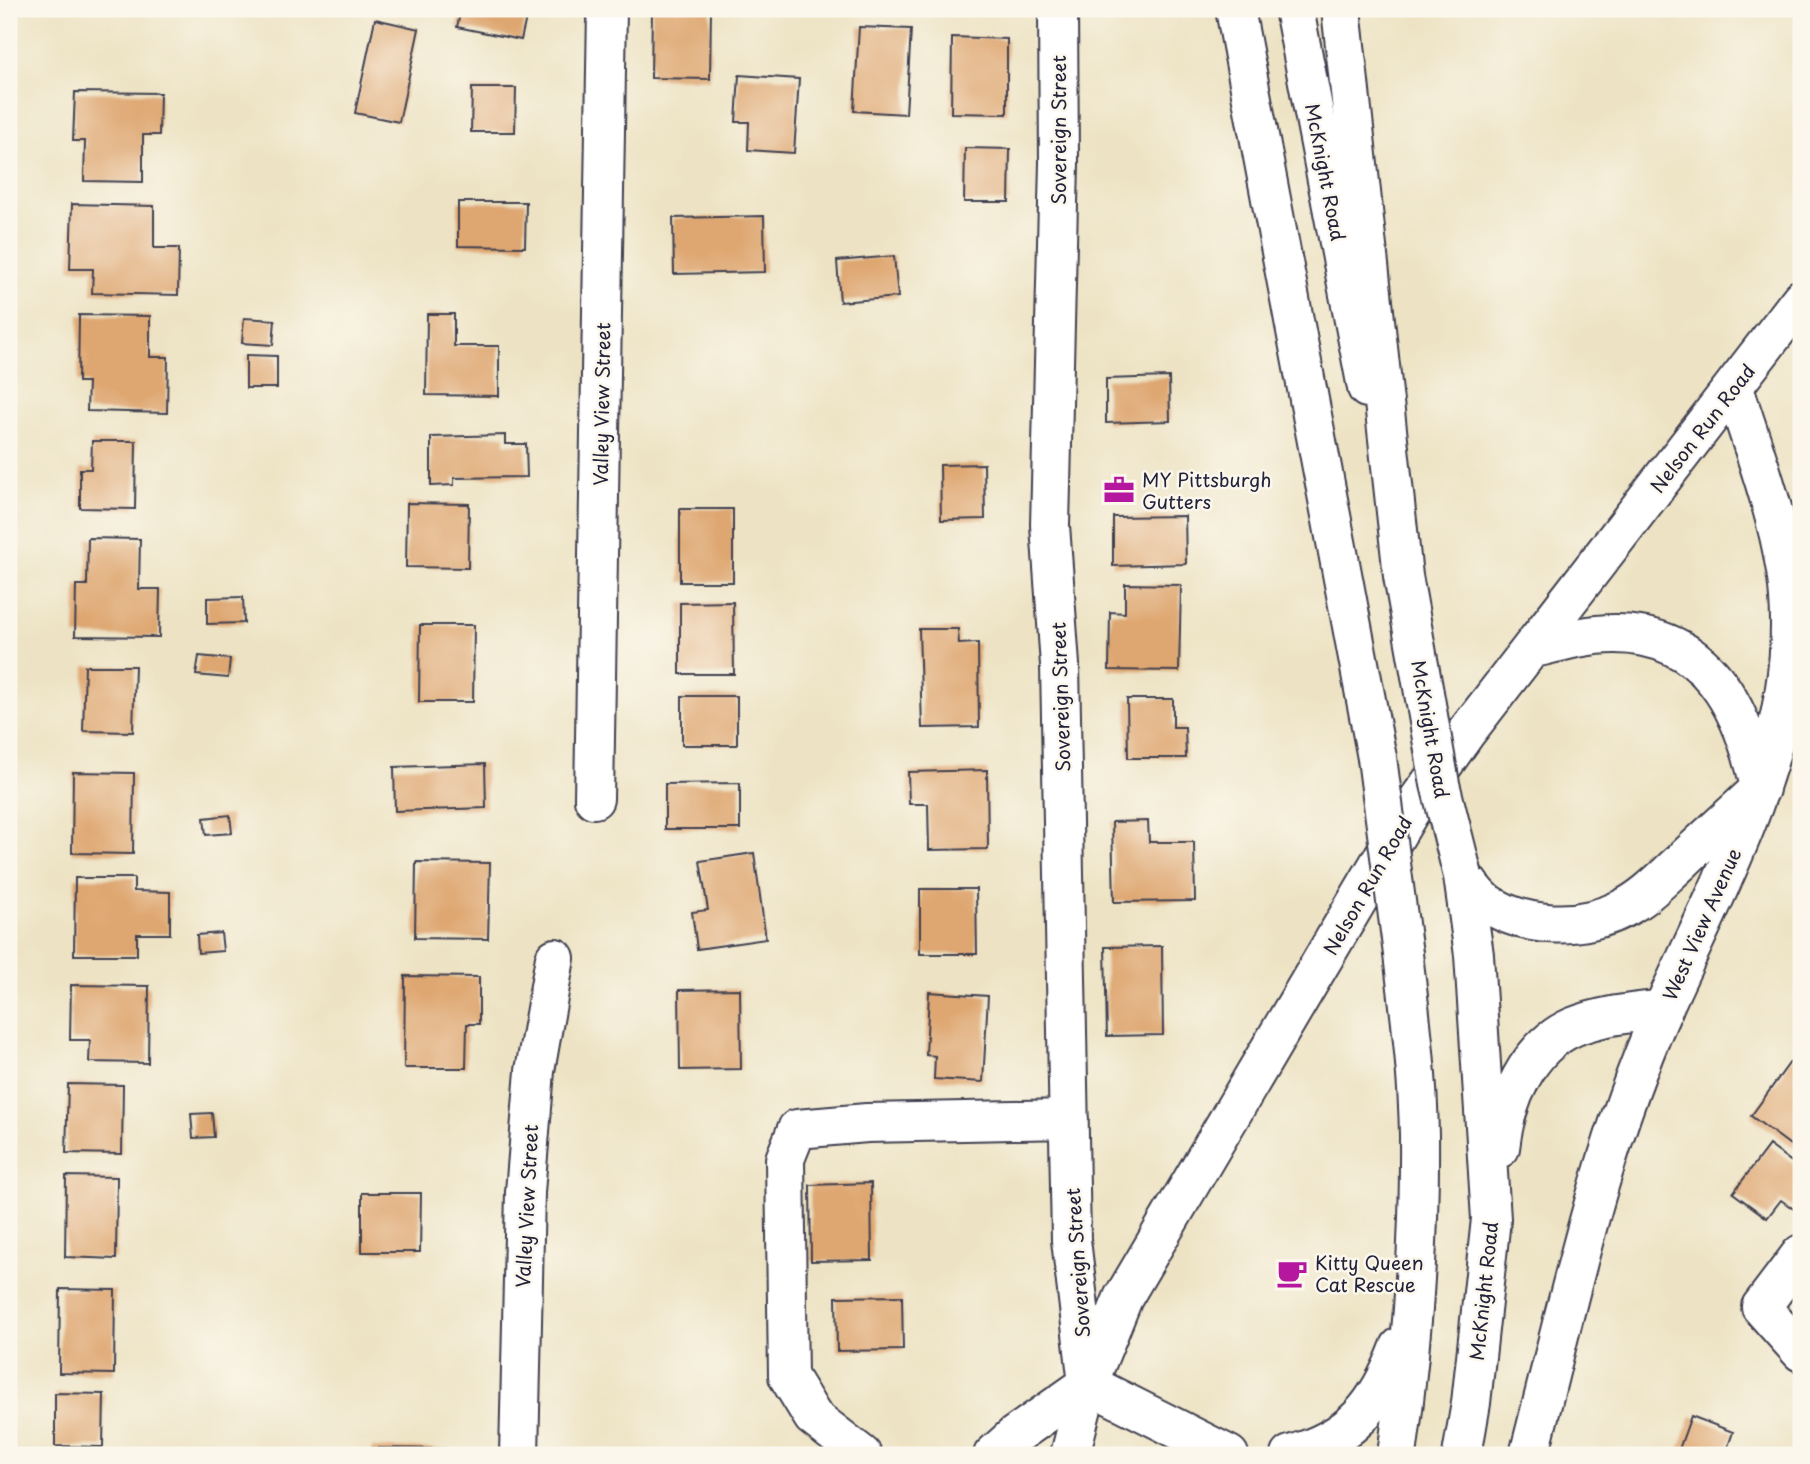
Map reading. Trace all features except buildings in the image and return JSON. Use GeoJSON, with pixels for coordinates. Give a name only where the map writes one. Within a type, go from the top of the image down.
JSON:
{"type":"FeatureCollection","features":[{"type":"Feature","properties":{"kind":"main road","name":"Valley View Street"},"geometry":{"type":"LineString","coordinates":[[594,799],[607,9]]}},
{"type":"Feature","properties":{"kind":"main road","name":"Sovereign Street"},"geometry":{"type":"LineString","coordinates":[[1058,9],[1059,163],[1050,525],[1060,665],[1071,1240],[1088,1384]]}},
{"type":"Feature","properties":{"kind":"main road"},"geometry":{"type":"LineString","coordinates":[[1235,9],[1377,758],[1403,954],[1419,1132],[1415,1309],[1397,1455]]}},
{"type":"Feature","properties":{"kind":"main road","name":"McKnight Road"},"geometry":{"type":"LineString","coordinates":[[1294,9],[1404,576],[1440,784],[1463,876],[1475,955],[1491,1219],[1471,1403],[1462,1455]]}},
{"type":"Feature","properties":{"kind":"main road"},"geometry":{"type":"LineString","coordinates":[[1341,9],[1404,576]]}},
{"type":"Feature","properties":{"kind":"main road","name":"Nelson Run Road"},"geometry":{"type":"LineString","coordinates":[[1070,1455],[1088,1384],[1123,1298],[1409,813],[1531,649],[1801,299]]}},
{"type":"Feature","properties":{"kind":"main road","name":"West View Avenue"},"geometry":{"type":"LineString","coordinates":[[1529,1455],[1605,1161],[1643,1055],[1760,789],[1782,705],[1789,616],[1786,573],[1778,531],[1734,388]]}},
{"type":"Feature","properties":{"kind":"main road"},"geometry":{"type":"LineString","coordinates":[[1463,876],[1482,899],[1507,914],[1539,922],[1569,924],[1598,918],[1623,908],[1647,893],[1760,789],[1750,743],[1738,712],[1722,686],[1675,648],[1646,637],[1616,634],[1585,636],[1531,649]]}},
{"type":"Feature","properties":{"kind":"main road","name":"Valley View Street"},"geometry":{"type":"LineString","coordinates":[[519,1455],[525,1192],[535,1071],[555,958]]}},
{"type":"Feature","properties":{"kind":"main road"},"geometry":{"type":"LineString","coordinates":[[1491,1219],[1503,1122],[1515,1090],[1530,1064],[1548,1043],[1571,1028],[1596,1020],[1663,1009]]}},
{"type":"Feature","properties":{"kind":"main road"},"geometry":{"type":"LineString","coordinates":[[862,1455],[813,1417],[788,1376],[785,1159],[797,1129],[867,1123],[1069,1119]]}},
{"type":"Feature","properties":{"kind":"main road"},"geometry":{"type":"LineString","coordinates":[[1801,1254],[1761,1307],[1801,1352]]}},
{"type":"Feature","properties":{"kind":"main road"},"geometry":{"type":"LineString","coordinates":[[1290,1455],[1339,1437],[1360,1419],[1392,1367],[1415,1309]]}},
{"type":"Feature","properties":{"kind":"main road"},"geometry":{"type":"LineString","coordinates":[[993,1455],[1014,1436],[1088,1384],[1229,1455]]}},
{"type":"Feature","properties":{"kind":"place","name":"MY Pittsburgh Gutters"},"geometry":{"type":"Point","coordinates":[1119,490]}},
{"type":"Feature","properties":{"kind":"place","name":"Kitty Queen Cat Rescue"},"geometry":{"type":"Point","coordinates":[1292,1273]}}]}
